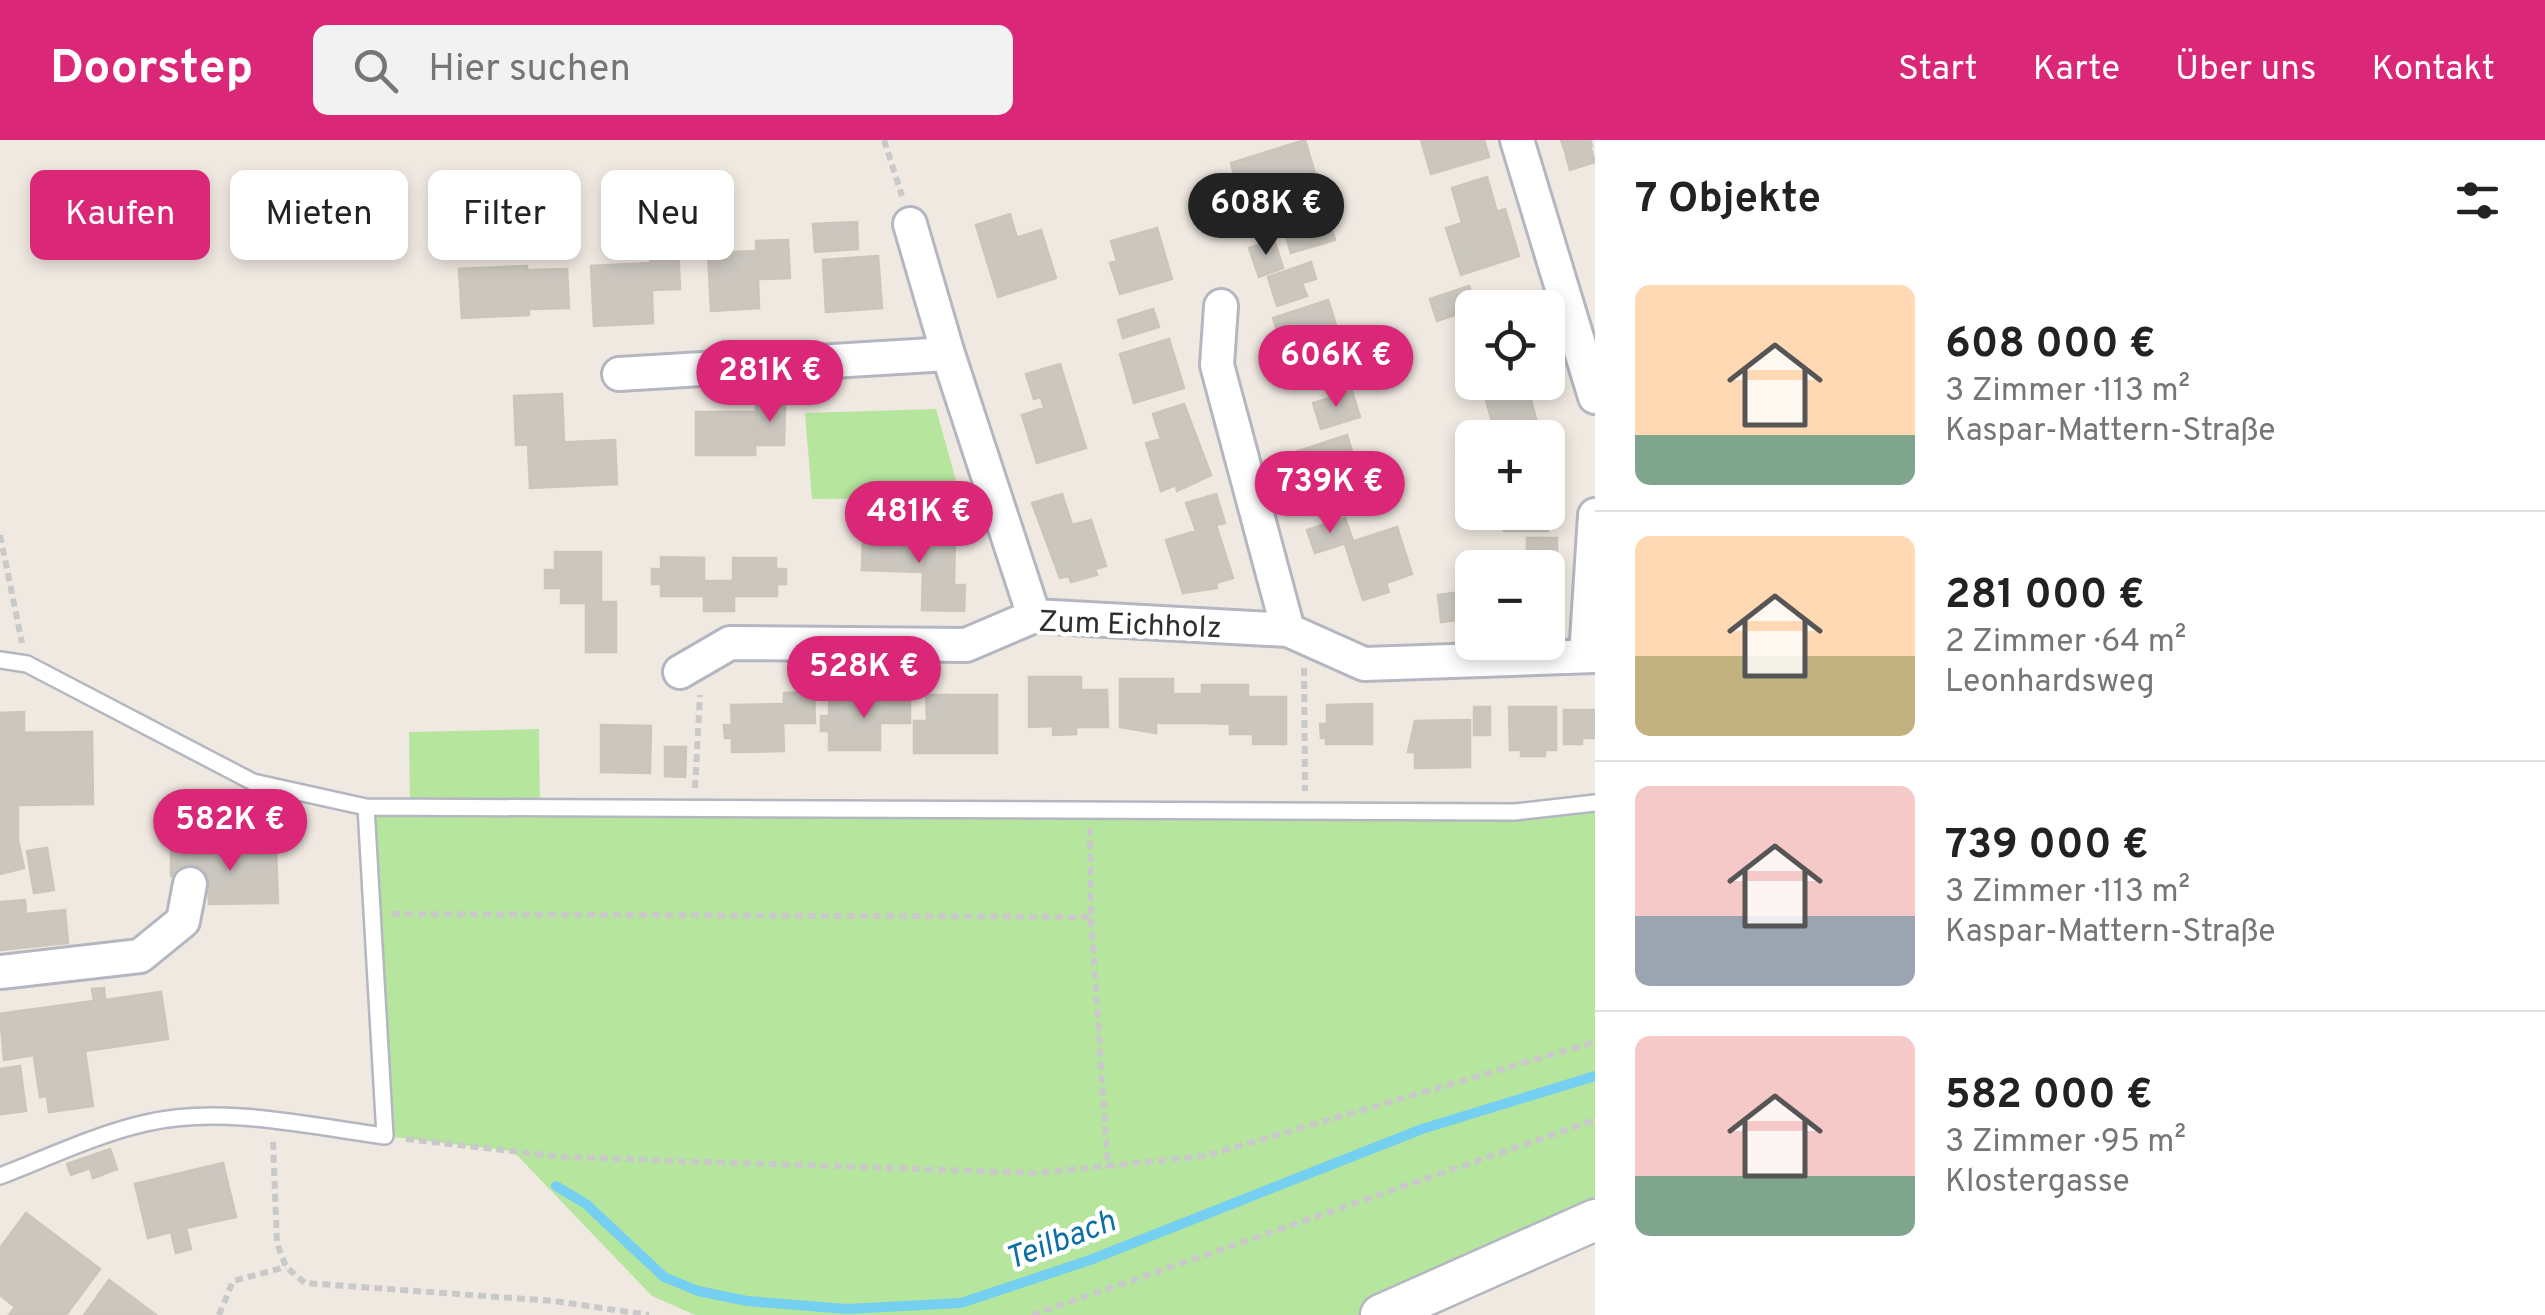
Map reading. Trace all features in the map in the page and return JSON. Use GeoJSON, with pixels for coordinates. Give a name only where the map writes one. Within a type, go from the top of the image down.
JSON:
{"type":"FeatureCollection","features":[{"type":"Feature","properties":{"kind":"street"},"geometry":{"type":"LineString","coordinates":[[1516,140],[1595,397]]}},
{"type":"Feature","properties":{"kind":"street"},"geometry":{"type":"LineString","coordinates":[[910,224],[1034,616]]}},
{"type":"Feature","properties":{"kind":"street"},"geometry":{"type":"LineString","coordinates":[[1220,306],[1217,365],[1296,634]]}},
{"type":"Feature","properties":{"kind":"street"},"geometry":{"type":"LineString","coordinates":[[619,374],[948,354]]}},
{"type":"Feature","properties":{"kind":"street"},"geometry":{"type":"LineString","coordinates":[[1590,656],[1595,514]]}},
{"type":"Feature","properties":{"kind":"street","name":"Zum Eichholz"},"geometry":{"type":"LineString","coordinates":[[690,666],[730,643],[966,646],[1034,616],[1296,634],[1364,664],[1590,656]]}},
{"type":"Feature","properties":{"kind":"street"},"geometry":{"type":"LineString","coordinates":[[0,972],[140,956],[184,922],[190,884]]}},
{"type":"Feature","properties":{"kind":"street"},"geometry":{"type":"LineString","coordinates":[[1380,1315],[1595,1220]]}},
{"type":"Feature","properties":{"kind":"lane"},"geometry":{"type":"LineString","coordinates":[[0,660],[27,664],[253,782],[366,807],[1515,812],[1595,803]]}},
{"type":"Feature","properties":{"kind":"lane"},"geometry":{"type":"LineString","coordinates":[[0,1176],[145,1123],[188,1117],[273,1121],[385,1136],[366,807]]}},
{"type":"Feature","properties":{"kind":"path"},"geometry":{"type":"LineString","coordinates":[[884,140],[910,224]]}},
{"type":"Feature","properties":{"kind":"path"},"geometry":{"type":"LineString","coordinates":[[0,535],[27,664]]}},
{"type":"Feature","properties":{"kind":"path"},"geometry":{"type":"LineString","coordinates":[[1296,634],[1306,812]]}},
{"type":"Feature","properties":{"kind":"path"},"geometry":{"type":"LineString","coordinates":[[690,666],[694,809]]}},
{"type":"Feature","properties":{"kind":"path"},"geometry":{"type":"LineString","coordinates":[[1090,812],[1091,916],[1108,1168]]}},
{"type":"Feature","properties":{"kind":"path"},"geometry":{"type":"LineString","coordinates":[[371,914],[1091,916]]}},
{"type":"Feature","properties":{"kind":"path"},"geometry":{"type":"LineString","coordinates":[[385,1136],[564,1156],[1037,1173],[1108,1168],[1205,1156],[1595,1042]]}},
{"type":"Feature","properties":{"kind":"path"},"geometry":{"type":"LineString","coordinates":[[1032,1315],[1595,1120]]}},
{"type":"Feature","properties":{"kind":"path"},"geometry":{"type":"LineString","coordinates":[[273,1121],[277,1244],[286,1267],[305,1282],[554,1301],[649,1315]]}},
{"type":"Feature","properties":{"kind":"path"},"geometry":{"type":"LineString","coordinates":[[219,1315],[233,1281],[286,1267]]}},
{"type":"Feature","properties":{"kind":"green space"},"geometry":{"type":"Polygon","coordinates":[[[936,409],[961,498],[812,499],[805,413],[936,409]]]}},
{"type":"Feature","properties":{"kind":"green space"},"geometry":{"type":"Polygon","coordinates":[[[539,729],[540,807],[1515,812],[1595,803],[1595,1243],[1435,1315],[695,1315],[652,1296],[513,1151],[385,1136],[366,807],[410,806],[409,732],[539,729]]]}},
{"type":"Feature","properties":{"kind":"building"},"geometry":{"type":"Polygon","coordinates":[[[1305,140],[1335,240],[1291,253],[1270,182],[1239,192],[1231,163],[1305,140]]]}},
{"type":"Feature","properties":{"kind":"building"},"geometry":{"type":"Polygon","coordinates":[[[1421,140],[1484,140],[1489,157],[1431,174],[1421,140]]]}},
{"type":"Feature","properties":{"kind":"building"},"geometry":{"type":"Polygon","coordinates":[[[1561,140],[1590,140],[1592,146],[1566,154],[1561,140]]]}},
{"type":"Feature","properties":{"kind":"building"},"geometry":{"type":"Polygon","coordinates":[[[1591,149],[1595,162],[1570,170],[1566,156],[1591,149]]]}},
{"type":"Feature","properties":{"kind":"building"},"geometry":{"type":"Polygon","coordinates":[[[1487,177],[1497,212],[1462,223],[1452,188],[1487,177]]]}},
{"type":"Feature","properties":{"kind":"building"},"geometry":{"type":"Polygon","coordinates":[[[1505,209],[1519,256],[1461,275],[1446,228],[1505,209]]]}},
{"type":"Feature","properties":{"kind":"building"},"geometry":{"type":"Polygon","coordinates":[[[1010,214],[1017,238],[983,248],[976,225],[1010,214]]]}},
{"type":"Feature","properties":{"kind":"building"},"geometry":{"type":"Polygon","coordinates":[[[857,222],[858,249],[815,252],[813,224],[857,222]]]}},
{"type":"Feature","properties":{"kind":"building"},"geometry":{"type":"Polygon","coordinates":[[[1157,228],[1172,279],[1120,294],[1110,263],[1117,261],[1111,241],[1157,228]]]}},
{"type":"Feature","properties":{"kind":"building"},"geometry":{"type":"Polygon","coordinates":[[[1041,230],[1056,278],[998,297],[983,248],[1041,230]]]}},
{"type":"Feature","properties":{"kind":"building"},"geometry":{"type":"Polygon","coordinates":[[[788,240],[790,278],[758,279],[756,241],[788,240]]]}},
{"type":"Feature","properties":{"kind":"building"},"geometry":{"type":"Polygon","coordinates":[[[1274,240],[1283,268],[1259,277],[1249,248],[1274,240]]]}},
{"type":"Feature","properties":{"kind":"building"},"geometry":{"type":"Polygon","coordinates":[[[757,251],[759,308],[711,311],[708,260],[734,260],[734,252],[757,251]]]}},
{"type":"Feature","properties":{"kind":"building"},"geometry":{"type":"Polygon","coordinates":[[[878,256],[882,308],[826,312],[823,260],[878,256]]]}},
{"type":"Feature","properties":{"kind":"building"},"geometry":{"type":"Polygon","coordinates":[[[651,260],[679,260],[680,289],[652,290],[651,260]]]}},
{"type":"Feature","properties":{"kind":"building"},"geometry":{"type":"Polygon","coordinates":[[[1311,262],[1316,279],[1302,283],[1307,296],[1277,306],[1268,277],[1311,262]]]}},
{"type":"Feature","properties":{"kind":"building"},"geometry":{"type":"Polygon","coordinates":[[[651,263],[653,323],[594,326],[591,266],[651,263]]]}},
{"type":"Feature","properties":{"kind":"building"},"geometry":{"type":"Polygon","coordinates":[[[527,266],[529,315],[462,318],[459,269],[527,266]]]}},
{"type":"Feature","properties":{"kind":"building"},"geometry":{"type":"Polygon","coordinates":[[[567,269],[569,308],[529,309],[527,270],[567,269]]]}},
{"type":"Feature","properties":{"kind":"building"},"geometry":{"type":"Polygon","coordinates":[[[1455,291],[1455,315],[1437,321],[1430,299],[1455,291]]]}},
{"type":"Feature","properties":{"kind":"building"},"geometry":{"type":"Polygon","coordinates":[[[1328,300],[1342,344],[1287,362],[1273,318],[1328,300]]]}},
{"type":"Feature","properties":{"kind":"building"},"geometry":{"type":"Polygon","coordinates":[[[1153,309],[1159,327],[1123,338],[1118,320],[1153,309]]]}},
{"type":"Feature","properties":{"kind":"building"},"geometry":{"type":"Polygon","coordinates":[[[1169,339],[1184,388],[1134,403],[1120,354],[1169,339]]]}},
{"type":"Feature","properties":{"kind":"building"},"geometry":{"type":"Polygon","coordinates":[[[1060,364],[1086,448],[1037,463],[1022,415],[1044,408],[1041,397],[1034,399],[1026,374],[1060,364]]]}},
{"type":"Feature","properties":{"kind":"building"},"geometry":{"type":"Polygon","coordinates":[[[1352,391],[1360,417],[1321,429],[1313,403],[1352,391]]]}},
{"type":"Feature","properties":{"kind":"building"},"geometry":{"type":"Polygon","coordinates":[[[562,394],[564,442],[516,445],[514,396],[562,394]]]}},
{"type":"Feature","properties":{"kind":"building"},"geometry":{"type":"Polygon","coordinates":[[[1486,400],[1531,400],[1536,420],[1492,420],[1486,400]]]}},
{"type":"Feature","properties":{"kind":"building"},"geometry":{"type":"Polygon","coordinates":[[[1184,404],[1211,475],[1177,491],[1176,485],[1161,491],[1146,443],[1161,439],[1153,414],[1184,404]]]}},
{"type":"Feature","properties":{"kind":"building"},"geometry":{"type":"Polygon","coordinates":[[[756,405],[785,406],[784,445],[756,445],[756,405]]]}},
{"type":"Feature","properties":{"kind":"building"},"geometry":{"type":"Polygon","coordinates":[[[696,412],[756,412],[755,455],[696,455],[696,412]]]}},
{"type":"Feature","properties":{"kind":"building"},"geometry":{"type":"Polygon","coordinates":[[[1347,435],[1363,486],[1304,505],[1298,486],[1291,488],[1287,477],[1295,474],[1289,454],[1347,435]]]}},
{"type":"Feature","properties":{"kind":"building"},"geometry":{"type":"Polygon","coordinates":[[[615,440],[617,484],[530,488],[528,444],[615,440]]]}},
{"type":"Feature","properties":{"kind":"building"},"geometry":{"type":"Polygon","coordinates":[[[1062,494],[1072,525],[1091,520],[1106,566],[1095,569],[1097,575],[1071,582],[1069,576],[1060,578],[1032,503],[1062,494]]]}},
{"type":"Feature","properties":{"kind":"building"},"geometry":{"type":"Polygon","coordinates":[[[1216,494],[1225,523],[1216,525],[1233,578],[1216,583],[1217,588],[1183,593],[1166,540],[1196,531],[1186,503],[1216,494]]]}},
{"type":"Feature","properties":{"kind":"building"},"geometry":{"type":"Polygon","coordinates":[[[1345,518],[1353,541],[1315,553],[1307,530],[1345,518]]]}},
{"type":"Feature","properties":{"kind":"building"},"geometry":{"type":"Polygon","coordinates":[[[1397,527],[1412,574],[1386,583],[1389,592],[1363,600],[1345,544],[1397,527]]]}},
{"type":"Feature","properties":{"kind":"building"},"geometry":{"type":"Polygon","coordinates":[[[863,535],[955,537],[954,585],[965,585],[964,611],[922,610],[923,572],[862,570],[863,535]]]}},
{"type":"Feature","properties":{"kind":"building"},"geometry":{"type":"Polygon","coordinates":[[[1527,538],[1557,538],[1557,550],[1527,550],[1527,538]]]}},
{"type":"Feature","properties":{"kind":"building"},"geometry":{"type":"Polygon","coordinates":[[[555,552],[601,552],[601,602],[616,602],[616,652],[586,652],[586,603],[561,603],[561,588],[545,588],[545,570],[555,570],[555,552]]]}},
{"type":"Feature","properties":{"kind":"building"},"geometry":{"type":"Polygon","coordinates":[[[661,557],[704,558],[704,581],[719,581],[719,611],[704,611],[704,596],[661,596],[661,584],[652,584],[652,569],[661,569],[661,557]]]}},
{"type":"Feature","properties":{"kind":"building"},"geometry":{"type":"Polygon","coordinates":[[[733,558],[776,558],[776,569],[786,569],[786,584],[777,584],[777,596],[734,596],[734,611],[719,611],[719,581],[733,581],[733,558]]]}},
{"type":"Feature","properties":{"kind":"building"},"geometry":{"type":"Polygon","coordinates":[[[1455,593],[1455,620],[1441,622],[1438,595],[1455,593]]]}},
{"type":"Feature","properties":{"kind":"building"},"geometry":{"type":"Polygon","coordinates":[[[1029,677],[1081,677],[1081,690],[1107,690],[1108,727],[1076,727],[1076,734],[1053,735],[1053,726],[1029,727],[1029,677]]]}},
{"type":"Feature","properties":{"kind":"building"},"geometry":{"type":"Polygon","coordinates":[[[1120,679],[1173,679],[1173,694],[1202,694],[1202,723],[1156,723],[1156,733],[1120,727],[1120,679]]]}},
{"type":"Feature","properties":{"kind":"building"},"geometry":{"type":"Polygon","coordinates":[[[1202,685],[1248,685],[1248,697],[1286,697],[1286,744],[1253,744],[1253,734],[1230,734],[1230,724],[1202,723],[1202,685]]]}},
{"type":"Feature","properties":{"kind":"building"},"geometry":{"type":"Polygon","coordinates":[[[814,692],[815,723],[783,723],[784,751],[732,752],[732,738],[725,738],[724,725],[732,725],[731,705],[784,704],[784,693],[814,692]]]}},
{"type":"Feature","properties":{"kind":"building"},"geometry":{"type":"Polygon","coordinates":[[[878,694],[910,694],[910,723],[880,723],[880,750],[829,750],[829,731],[821,731],[821,716],[829,716],[829,701],[878,700],[878,694]]]}},
{"type":"Feature","properties":{"kind":"building"},"geometry":{"type":"Polygon","coordinates":[[[926,695],[997,695],[997,753],[914,753],[914,721],[927,721],[926,695]]]}},
{"type":"Feature","properties":{"kind":"building"},"geometry":{"type":"Polygon","coordinates":[[[1372,704],[1372,744],[1326,744],[1326,738],[1321,738],[1320,724],[1327,724],[1327,705],[1372,704]]]}},
{"type":"Feature","properties":{"kind":"building"},"geometry":{"type":"Polygon","coordinates":[[[1474,707],[1490,707],[1490,735],[1474,735],[1474,707]]]}},
{"type":"Feature","properties":{"kind":"building"},"geometry":{"type":"Polygon","coordinates":[[[1509,707],[1556,707],[1556,750],[1545,750],[1545,756],[1521,756],[1521,750],[1510,750],[1509,707]]]}},
{"type":"Feature","properties":{"kind":"building"},"geometry":{"type":"Polygon","coordinates":[[[1564,710],[1581,710],[1582,744],[1564,744],[1564,710]]]}},
{"type":"Feature","properties":{"kind":"building"},"geometry":{"type":"Polygon","coordinates":[[[1581,710],[1595,710],[1595,738],[1581,738],[1581,710]]]}},
{"type":"Feature","properties":{"kind":"building"},"geometry":{"type":"Polygon","coordinates":[[[24,712],[24,733],[0,733],[0,713],[24,712]]]}},
{"type":"Feature","properties":{"kind":"building"},"geometry":{"type":"Polygon","coordinates":[[[1470,720],[1470,767],[1415,768],[1415,752],[1408,752],[1415,721],[1470,720]]]}},
{"type":"Feature","properties":{"kind":"building"},"geometry":{"type":"Polygon","coordinates":[[[601,725],[651,726],[650,773],[601,772],[601,725]]]}},
{"type":"Feature","properties":{"kind":"building"},"geometry":{"type":"Polygon","coordinates":[[[92,732],[93,804],[18,805],[18,840],[0,845],[0,733],[92,732]]]}},
{"type":"Feature","properties":{"kind":"building"},"geometry":{"type":"Polygon","coordinates":[[[665,747],[686,747],[685,777],[665,776],[665,747]]]}},
{"type":"Feature","properties":{"kind":"building"},"geometry":{"type":"Polygon","coordinates":[[[18,840],[24,868],[0,874],[0,845],[18,840]]]}},
{"type":"Feature","properties":{"kind":"building"},"geometry":{"type":"Polygon","coordinates":[[[171,844],[199,844],[200,854],[276,852],[278,903],[209,904],[208,881],[203,881],[202,875],[171,876],[171,844]]]}},
{"type":"Feature","properties":{"kind":"building"},"geometry":{"type":"Polygon","coordinates":[[[47,848],[54,890],[34,893],[27,851],[47,848]]]}},
{"type":"Feature","properties":{"kind":"building"},"geometry":{"type":"Polygon","coordinates":[[[25,900],[26,914],[65,910],[68,943],[0,950],[0,902],[25,900]]]}},
{"type":"Feature","properties":{"kind":"building"},"geometry":{"type":"Polygon","coordinates":[[[104,988],[105,1000],[161,992],[168,1039],[85,1051],[93,1106],[49,1112],[47,1096],[40,1097],[27,1010],[94,1001],[92,989],[104,988]]]}},
{"type":"Feature","properties":{"kind":"building"},"geometry":{"type":"Polygon","coordinates":[[[27,1010],[34,1055],[4,1060],[0,1014],[27,1010]]]}},
{"type":"Feature","properties":{"kind":"building"},"geometry":{"type":"Polygon","coordinates":[[[20,1066],[26,1111],[1,1114],[0,1069],[20,1066]]]}},
{"type":"Feature","properties":{"kind":"building"},"geometry":{"type":"Polygon","coordinates":[[[110,1149],[117,1169],[93,1178],[90,1168],[71,1175],[67,1164],[110,1149]]]}},
{"type":"Feature","properties":{"kind":"building"},"geometry":{"type":"Polygon","coordinates":[[[223,1163],[236,1217],[186,1228],[191,1249],[176,1253],[171,1232],[148,1238],[135,1184],[223,1163]]]}},
{"type":"Feature","properties":{"kind":"building"},"geometry":{"type":"Polygon","coordinates":[[[26,1213],[100,1269],[66,1315],[9,1315],[15,1307],[0,1295],[0,1248],[26,1213]]]}},
{"type":"Feature","properties":{"kind":"building"},"geometry":{"type":"Polygon","coordinates":[[[109,1280],[156,1315],[84,1315],[109,1280]]]}},
{"type":"Feature","properties":{"kind":"waterway","name":"Teilbach"},"geometry":{"type":"LineString","coordinates":[[556,1186],[586,1204],[664,1277],[698,1291],[747,1301],[847,1309],[961,1303],[1090,1260],[1422,1129],[1595,1076]]}}]}
